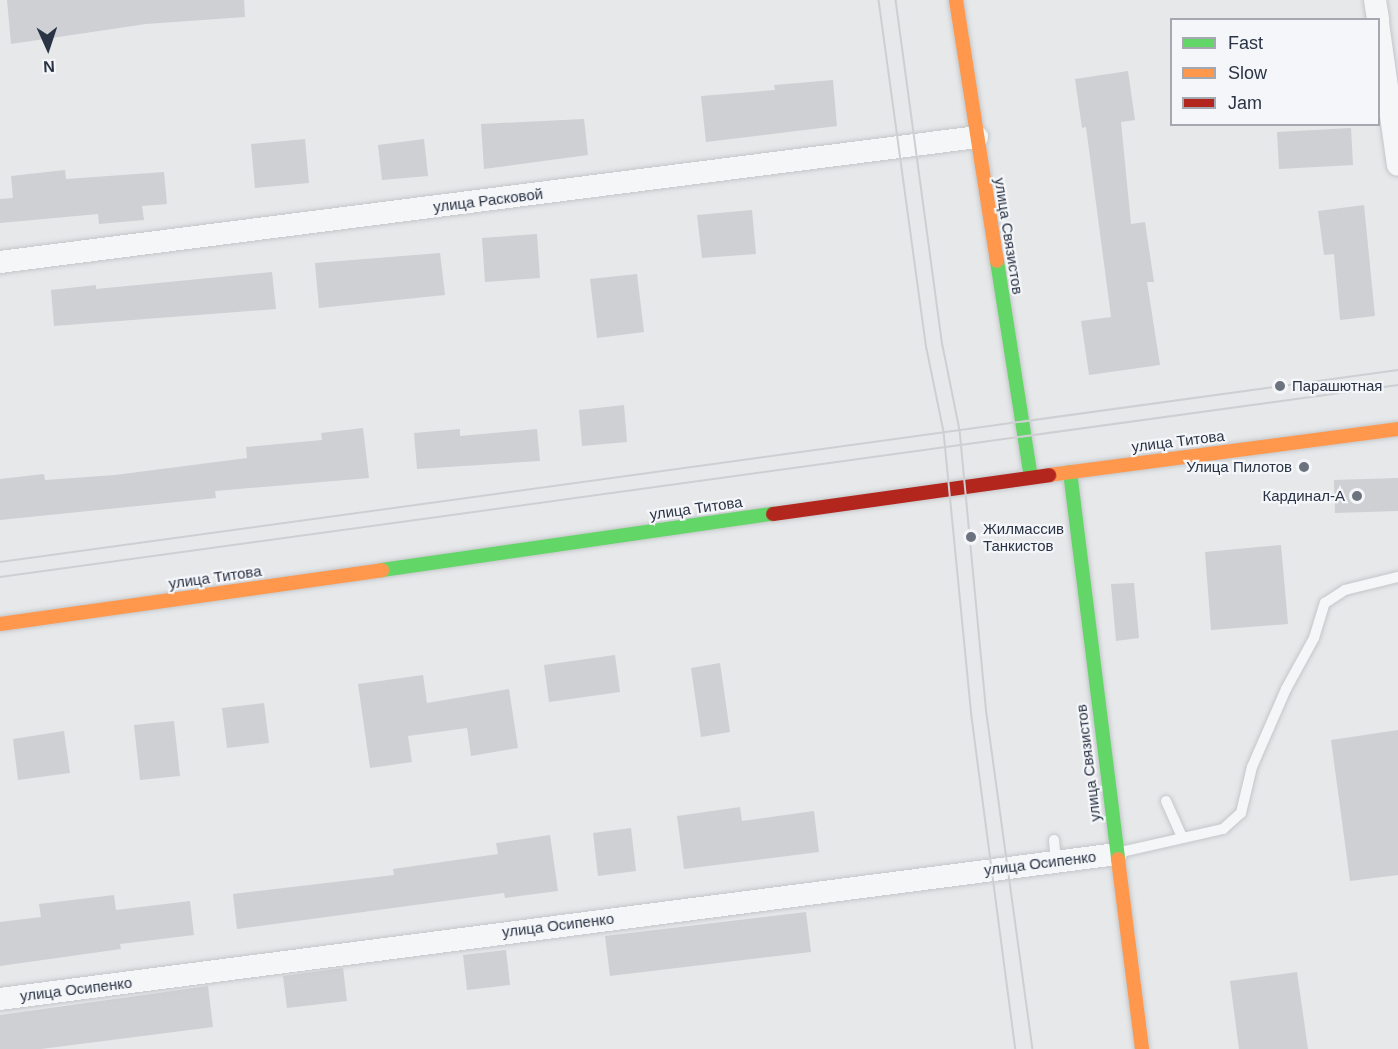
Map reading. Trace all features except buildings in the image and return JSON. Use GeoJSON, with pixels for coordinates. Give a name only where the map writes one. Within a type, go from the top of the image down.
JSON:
{"type":"FeatureCollection","features":[{"type":"Feature","properties":{"kind":"street","name":"улица Связистов"},"geometry":{"type":"LineString","coordinates":[[956,0],[1031,477]]}},
{"type":"Feature","properties":{"kind":"street"},"geometry":{"type":"LineString","coordinates":[[1375,0],[1378,18]]}},
{"type":"Feature","properties":{"kind":"street"},"geometry":{"type":"LineString","coordinates":[[1380,35],[1398,165]]}},
{"type":"Feature","properties":{"kind":"street","name":"улица Расковой"},"geometry":{"type":"LineString","coordinates":[[0,262],[977,137]]}},
{"type":"Feature","properties":{"kind":"street","name":"улица Титова"},"geometry":{"type":"LineString","coordinates":[[0,624],[1031,477],[1398,429]]}},
{"type":"Feature","properties":{"kind":"street","name":"улица Связистов"},"geometry":{"type":"LineString","coordinates":[[1070,472],[1142,1049]]}},
{"type":"Feature","properties":{"kind":"street","name":"улица Осипенко"},"geometry":{"type":"LineString","coordinates":[[0,999],[1055,857],[1116,854]]}},
{"type":"Feature","properties":{"kind":"lane"},"geometry":{"type":"LineString","coordinates":[[1116,854],[1223,829],[1241,813],[1252,767],[1286,689],[1314,638],[1325,603],[1345,590],[1398,577]]}},
{"type":"Feature","properties":{"kind":"lane"},"geometry":{"type":"LineString","coordinates":[[1166,801],[1182,837]]}},
{"type":"Feature","properties":{"kind":"tram line"},"geometry":{"type":"LineString","coordinates":[[879,0],[927,349],[944,432],[972,717],[1016,1049]]}},
{"type":"Feature","properties":{"kind":"tram line"},"geometry":{"type":"LineString","coordinates":[[896,0],[943,346],[960,430],[987,714],[1033,1049]]}},
{"type":"Feature","properties":{"kind":"tram line"},"geometry":{"type":"LineString","coordinates":[[0,562],[1398,370]]}},
{"type":"Feature","properties":{"kind":"tram line"},"geometry":{"type":"LineString","coordinates":[[0,577],[1398,385]]}},
{"type":"Feature","properties":{"kind":"traffic: fast"},"geometry":{"type":"LineString","coordinates":[[997,261],[1031,477]]}},
{"type":"Feature","properties":{"kind":"traffic: fast"},"geometry":{"type":"LineString","coordinates":[[1070,472],[1118,859]]}},
{"type":"Feature","properties":{"kind":"traffic: fast"},"geometry":{"type":"LineString","coordinates":[[382,570],[773,514]]}},
{"type":"Feature","properties":{"kind":"traffic: slow"},"geometry":{"type":"LineString","coordinates":[[956,0],[997,261]]}},
{"type":"Feature","properties":{"kind":"traffic: slow"},"geometry":{"type":"LineString","coordinates":[[1049,475],[1398,429]]}},
{"type":"Feature","properties":{"kind":"traffic: slow"},"geometry":{"type":"LineString","coordinates":[[0,624],[382,570]]}},
{"type":"Feature","properties":{"kind":"traffic: slow"},"geometry":{"type":"LineString","coordinates":[[1118,859],[1142,1049]]}},
{"type":"Feature","properties":{"kind":"traffic: jam"},"geometry":{"type":"LineString","coordinates":[[773,514],[1049,475]]}},
{"type":"Feature","properties":{"kind":"place","name":"Парашютная"},"geometry":{"type":"Point","coordinates":[1280,386]}},
{"type":"Feature","properties":{"kind":"place","name":"Улица Пилотов"},"geometry":{"type":"Point","coordinates":[1304,467]}},
{"type":"Feature","properties":{"kind":"place","name":"Кардинал-А"},"geometry":{"type":"Point","coordinates":[1357,496]}},
{"type":"Feature","properties":{"kind":"place","name":"Жилмассив Танкистов"},"geometry":{"type":"Point","coordinates":[971,537]}}]}
